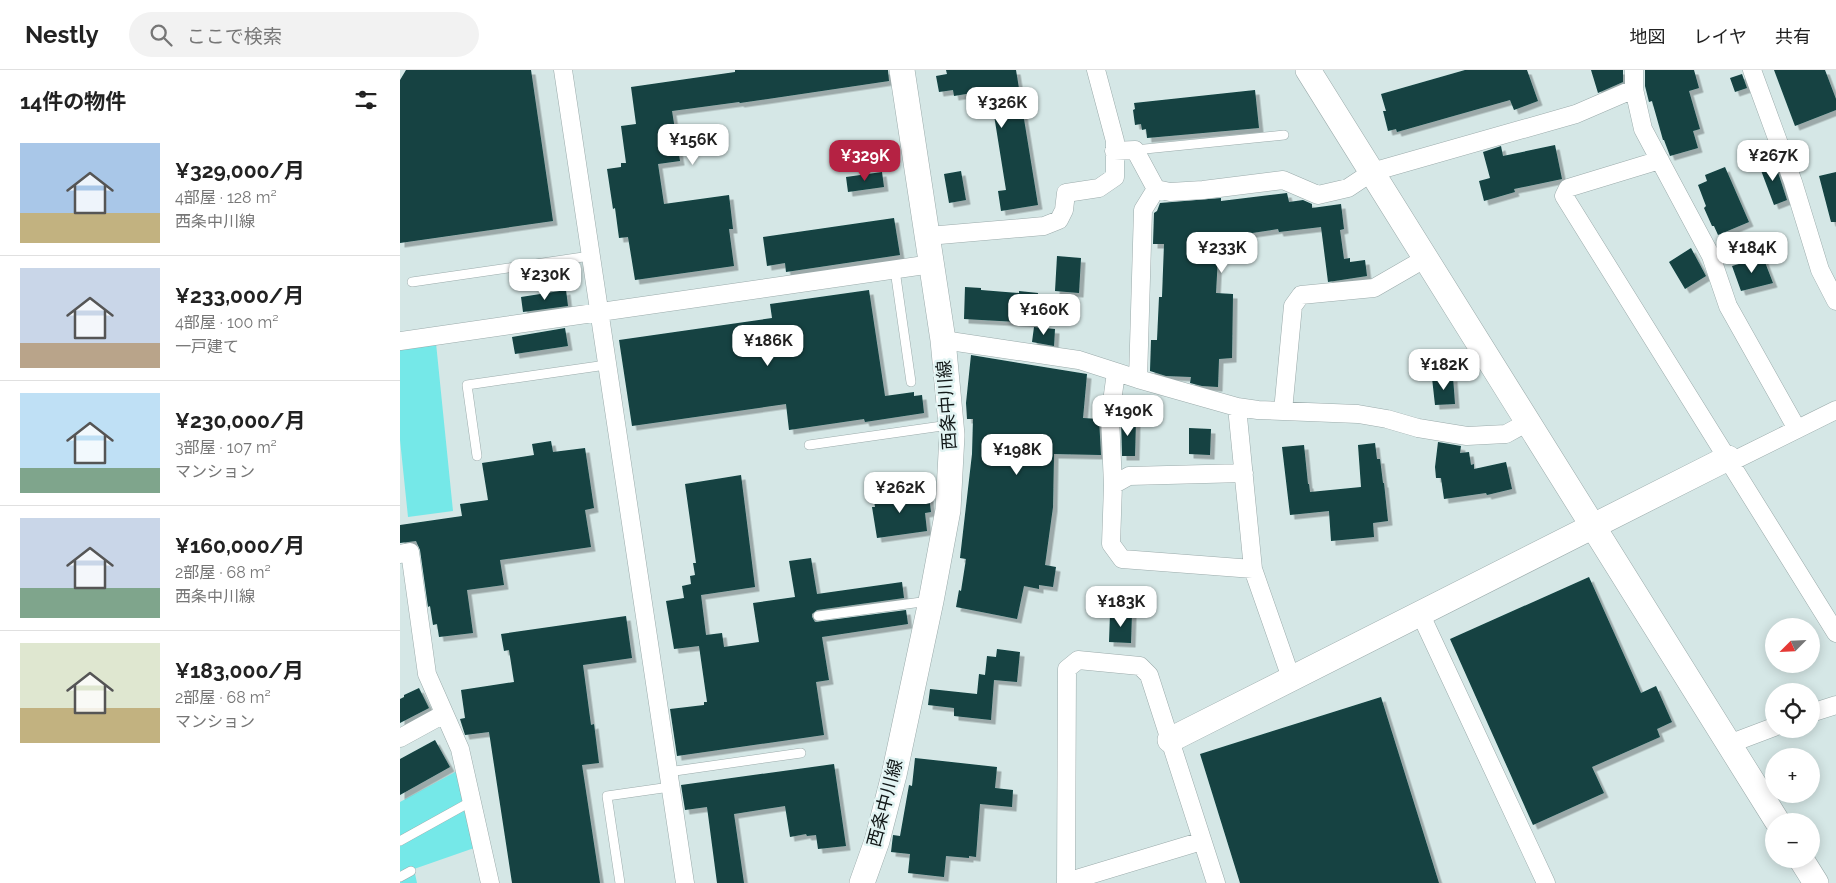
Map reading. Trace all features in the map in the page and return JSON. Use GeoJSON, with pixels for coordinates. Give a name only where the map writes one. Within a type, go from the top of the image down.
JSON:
{"type":"FeatureCollection","features":[{"type":"Feature","properties":{"kind":"street"},"geometry":{"type":"LineString","coordinates":[[563,70],[685,883]]}},
{"type":"Feature","properties":{"kind":"street","name":"西条中川線"},"geometry":{"type":"LineString","coordinates":[[862,883],[877,841],[894,775],[932,601],[948,510],[952,434],[943,340],[902,70]]}},
{"type":"Feature","properties":{"kind":"street"},"geometry":{"type":"LineString","coordinates":[[928,236],[1044,226],[1059,220],[1064,210],[1066,193],[1099,188],[1115,177],[1115,141],[1096,70]]}},
{"type":"Feature","properties":{"kind":"street"},"geometry":{"type":"LineString","coordinates":[[1308,70],[1772,813]]}},
{"type":"Feature","properties":{"kind":"street"},"geometry":{"type":"LineString","coordinates":[[1634,70],[1634,89],[1643,129],[1711,256],[1728,306],[1796,429]]}},
{"type":"Feature","properties":{"kind":"street"},"geometry":{"type":"LineString","coordinates":[[1752,70],[1793,182],[1820,270],[1836,301]]}},
{"type":"Feature","properties":{"kind":"street"},"geometry":{"type":"LineString","coordinates":[[1114,152],[1135,150],[1156,189],[1170,192],[1283,180],[1318,195],[1348,188],[1372,172],[1576,114],[1634,89]]}},
{"type":"Feature","properties":{"kind":"street"},"geometry":{"type":"LineString","coordinates":[[1660,160],[1568,188],[1564,196],[1836,633]]}},
{"type":"Feature","properties":{"kind":"street"},"geometry":{"type":"LineString","coordinates":[[1138,379],[1143,210],[1156,189]]}},
{"type":"Feature","properties":{"kind":"street"},"geometry":{"type":"LineString","coordinates":[[1284,411],[1293,306],[1301,295],[1374,288],[1426,258]]}},
{"type":"Feature","properties":{"kind":"street"},"geometry":{"type":"LineString","coordinates":[[400,341],[932,264]]}},
{"type":"Feature","properties":{"kind":"street"},"geometry":{"type":"LineString","coordinates":[[943,340],[1079,360],[1237,407],[1358,414],[1387,419],[1418,428],[1466,436],[1506,434],[1528,422]]}},
{"type":"Feature","properties":{"kind":"street"},"geometry":{"type":"LineString","coordinates":[[1116,372],[1110,417],[1113,485],[1111,544],[1122,559],[1253,569]]}},
{"type":"Feature","properties":{"kind":"street"},"geometry":{"type":"LineString","coordinates":[[1237,407],[1253,569],[1291,678]]}},
{"type":"Feature","properties":{"kind":"street"},"geometry":{"type":"LineString","coordinates":[[1170,740],[1593,526],[1836,410]]}},
{"type":"Feature","properties":{"kind":"street"},"geometry":{"type":"LineString","coordinates":[[1113,485],[1129,476],[1244,473]]}},
{"type":"Feature","properties":{"kind":"street"},"geometry":{"type":"LineString","coordinates":[[400,554],[410,552],[428,674],[460,749],[490,883]]}},
{"type":"Feature","properties":{"kind":"street"},"geometry":{"type":"LineString","coordinates":[[1420,613],[1546,883]]}},
{"type":"Feature","properties":{"kind":"street"},"geometry":{"type":"LineString","coordinates":[[1202,841],[1066,882],[1067,669],[1078,660],[1140,666],[1149,674],[1216,883]]}},
{"type":"Feature","properties":{"kind":"street"},"geometry":{"type":"LineString","coordinates":[[1820,710],[1836,704]]}},
{"type":"Feature","properties":{"kind":"street"},"geometry":{"type":"LineString","coordinates":[[400,738],[444,714]]}},
{"type":"Feature","properties":{"kind":"street"},"geometry":{"type":"LineString","coordinates":[[1729,744],[1765,730]]}},
{"type":"Feature","properties":{"kind":"street"},"geometry":{"type":"LineString","coordinates":[[1807,868],[1816,883]]}},
{"type":"Feature","properties":{"kind":"lane"},"geometry":{"type":"LineString","coordinates":[[1135,150],[1284,135]]}},
{"type":"Feature","properties":{"kind":"lane"},"geometry":{"type":"LineString","coordinates":[[412,282],[590,256]]}},
{"type":"Feature","properties":{"kind":"lane"},"geometry":{"type":"LineString","coordinates":[[894,270],[911,382]]}},
{"type":"Feature","properties":{"kind":"lane"},"geometry":{"type":"LineString","coordinates":[[477,456],[467,385],[606,365]]}},
{"type":"Feature","properties":{"kind":"lane"},"geometry":{"type":"LineString","coordinates":[[808,445],[950,425]]}},
{"type":"Feature","properties":{"kind":"lane"},"geometry":{"type":"LineString","coordinates":[[818,616],[932,601]]}},
{"type":"Feature","properties":{"kind":"lane"},"geometry":{"type":"LineString","coordinates":[[620,883],[607,796],[669,779],[800,753]]}},
{"type":"Feature","properties":{"kind":"lane"},"geometry":{"type":"LineString","coordinates":[[400,841],[472,801]]}},
{"type":"Feature","properties":{"kind":"lane"},"geometry":{"type":"LineString","coordinates":[[400,877],[412,871]]}},
{"type":"Feature","properties":{"kind":"shaded area"},"geometry":{"type":"Polygon","coordinates":[[[436,343],[453,511],[408,517],[400,440],[400,348],[436,343]]]}},
{"type":"Feature","properties":{"kind":"shaded area"},"geometry":{"type":"Polygon","coordinates":[[[457,771],[477,847],[414,869],[417,883],[400,883],[400,802],[457,771]]]}},
{"type":"Feature","properties":{"kind":"building"},"geometry":{"type":"Polygon","coordinates":[[[406,70],[531,70],[553,221],[400,243],[400,80],[406,70]]]}},
{"type":"Feature","properties":{"kind":"building"},"geometry":{"type":"Polygon","coordinates":[[[735,70],[888,70],[889,81],[672,111],[680,161],[658,164],[664,204],[729,195],[733,229],[729,229],[734,266],[635,280],[628,237],[619,238],[607,169],[621,167],[621,163],[626,163],[621,126],[636,124],[631,87],[735,72],[735,70]]]}},
{"type":"Feature","properties":{"kind":"building"},"geometry":{"type":"Polygon","coordinates":[[[946,70],[1016,70],[1038,205],[1001,211],[998,191],[1006,190],[990,90],[954,96],[953,90],[939,92],[936,76],[947,74],[946,70]]]}},
{"type":"Feature","properties":{"kind":"building"},"geometry":{"type":"Polygon","coordinates":[[[1465,70],[1527,70],[1538,101],[1514,110],[1510,100],[1397,132],[1396,129],[1388,131],[1383,111],[1386,111],[1381,94],[1465,70]]]}},
{"type":"Feature","properties":{"kind":"building"},"geometry":{"type":"Polygon","coordinates":[[[1591,70],[1623,70],[1623,82],[1598,93],[1591,70]]]}},
{"type":"Feature","properties":{"kind":"building"},"geometry":{"type":"Polygon","coordinates":[[[1645,70],[1694,70],[1699,88],[1689,91],[1700,129],[1693,131],[1698,148],[1670,156],[1663,140],[1652,101],[1649,102],[1645,86],[1645,70]]]}},
{"type":"Feature","properties":{"kind":"building"},"geometry":{"type":"Polygon","coordinates":[[[1774,70],[1825,70],[1836,99],[1836,110],[1795,126],[1774,70]]]}},
{"type":"Feature","properties":{"kind":"building"},"geometry":{"type":"Polygon","coordinates":[[[1742,74],[1747,88],[1735,92],[1730,78],[1742,74]]]}},
{"type":"Feature","properties":{"kind":"building"},"geometry":{"type":"Polygon","coordinates":[[[1255,90],[1259,128],[1147,138],[1146,129],[1142,130],[1141,124],[1135,125],[1134,103],[1255,90]]]}},
{"type":"Feature","properties":{"kind":"building"},"geometry":{"type":"Polygon","coordinates":[[[1555,145],[1562,179],[1514,189],[1515,192],[1484,201],[1479,181],[1490,178],[1483,152],[1501,146],[1503,156],[1555,145]]]}},
{"type":"Feature","properties":{"kind":"building"},"geometry":{"type":"Polygon","coordinates":[[[1774,160],[1787,200],[1774,205],[1759,165],[1774,160]]]}},
{"type":"Feature","properties":{"kind":"building"},"geometry":{"type":"Polygon","coordinates":[[[1725,167],[1749,222],[1718,235],[1704,208],[1706,206],[1698,185],[1707,181],[1705,175],[1725,167]]]}},
{"type":"Feature","properties":{"kind":"building"},"geometry":{"type":"Polygon","coordinates":[[[961,171],[966,200],[949,203],[944,174],[961,171]]]}},
{"type":"Feature","properties":{"kind":"building"},"geometry":{"type":"Polygon","coordinates":[[[882,172],[884,187],[848,192],[846,177],[882,172]]]}},
{"type":"Feature","properties":{"kind":"building"},"geometry":{"type":"Polygon","coordinates":[[[1836,172],[1836,222],[1831,222],[1819,176],[1836,172]]]}},
{"type":"Feature","properties":{"kind":"building"},"geometry":{"type":"Polygon","coordinates":[[[1287,193],[1289,202],[1303,200],[1312,204],[1312,208],[1341,204],[1344,229],[1340,230],[1344,259],[1350,258],[1350,262],[1365,260],[1367,276],[1328,282],[1321,227],[1279,232],[1278,229],[1219,238],[1216,293],[1233,294],[1232,358],[1219,359],[1218,387],[1190,383],[1191,377],[1166,376],[1150,371],[1151,340],[1157,340],[1159,297],[1162,297],[1164,244],[1153,244],[1154,213],[1157,211],[1160,203],[1221,198],[1221,201],[1287,193]]]}},
{"type":"Feature","properties":{"kind":"building"},"geometry":{"type":"Polygon","coordinates":[[[894,218],[900,255],[786,272],[785,263],[767,266],[763,237],[894,218]]]}},
{"type":"Feature","properties":{"kind":"building"},"geometry":{"type":"Polygon","coordinates":[[[1691,248],[1706,276],[1685,289],[1669,262],[1691,248]]]}},
{"type":"Feature","properties":{"kind":"building"},"geometry":{"type":"Polygon","coordinates":[[[1057,256],[1081,258],[1079,293],[1055,291],[1057,256]]]}},
{"type":"Feature","properties":{"kind":"building"},"geometry":{"type":"Polygon","coordinates":[[[1763,257],[1773,283],[1741,291],[1732,266],[1763,257]]]}},
{"type":"Feature","properties":{"kind":"building"},"geometry":{"type":"Polygon","coordinates":[[[965,287],[981,288],[981,290],[1038,293],[1036,323],[964,319],[965,287]]]}},
{"type":"Feature","properties":{"kind":"building"},"geometry":{"type":"Polygon","coordinates":[[[566,290],[568,306],[523,312],[521,297],[566,290]]]}},
{"type":"Feature","properties":{"kind":"building"},"geometry":{"type":"Polygon","coordinates":[[[869,290],[885,396],[914,392],[914,396],[922,395],[924,413],[865,422],[864,419],[789,430],[786,404],[632,426],[619,340],[772,318],[770,304],[869,290]]]}},
{"type":"Feature","properties":{"kind":"building"},"geometry":{"type":"Polygon","coordinates":[[[1034,327],[1055,329],[1054,346],[1032,342],[1034,327]]]}},
{"type":"Feature","properties":{"kind":"building"},"geometry":{"type":"Polygon","coordinates":[[[565,328],[568,346],[515,354],[512,337],[565,328]]]}},
{"type":"Feature","properties":{"kind":"building"},"geometry":{"type":"Polygon","coordinates":[[[971,355],[1087,374],[1083,418],[1099,419],[1101,455],[1054,454],[1053,507],[1045,565],[1056,567],[1053,587],[1039,585],[1039,589],[1024,586],[1017,619],[956,607],[959,590],[961,591],[966,559],[960,558],[972,454],[973,419],[967,419],[966,403],[971,355]]]}},
{"type":"Feature","properties":{"kind":"building"},"geometry":{"type":"Polygon","coordinates":[[[1453,377],[1455,404],[1435,405],[1432,378],[1453,377]]]}},
{"type":"Feature","properties":{"kind":"building"},"geometry":{"type":"Polygon","coordinates":[[[1121,419],[1136,420],[1135,456],[1122,456],[1121,419]]]}},
{"type":"Feature","properties":{"kind":"building"},"geometry":{"type":"Polygon","coordinates":[[[1189,428],[1211,429],[1210,455],[1189,454],[1189,428]]]}},
{"type":"Feature","properties":{"kind":"building"},"geometry":{"type":"Polygon","coordinates":[[[551,441],[553,452],[585,448],[594,508],[585,510],[591,547],[500,560],[504,585],[467,590],[473,633],[439,637],[437,624],[433,625],[430,606],[428,607],[420,550],[416,541],[400,543],[400,525],[462,516],[460,504],[488,500],[482,463],[534,455],[532,444],[551,441]]]}},
{"type":"Feature","properties":{"kind":"building"},"geometry":{"type":"Polygon","coordinates":[[[1438,442],[1461,446],[1460,453],[1469,452],[1471,465],[1474,464],[1474,469],[1506,462],[1512,489],[1487,495],[1486,493],[1444,499],[1441,478],[1436,478],[1435,467],[1438,442]]]}},
{"type":"Feature","properties":{"kind":"building"},"geometry":{"type":"Polygon","coordinates":[[[1375,443],[1377,459],[1380,459],[1384,483],[1388,521],[1373,523],[1374,537],[1331,541],[1329,511],[1290,515],[1282,447],[1304,445],[1310,492],[1361,487],[1358,445],[1375,443]]]}},
{"type":"Feature","properties":{"kind":"building"},"geometry":{"type":"Polygon","coordinates":[[[741,475],[755,587],[701,595],[706,635],[722,633],[724,647],[759,642],[753,603],[795,597],[789,561],[811,558],[817,594],[902,582],[904,598],[817,610],[812,614],[815,622],[906,610],[908,624],[822,637],[829,680],[816,682],[824,735],[677,756],[670,709],[704,705],[704,702],[707,702],[699,646],[674,649],[666,601],[684,598],[682,586],[691,584],[690,576],[695,575],[693,563],[696,563],[685,484],[741,475]]]}},
{"type":"Feature","properties":{"kind":"building"},"geometry":{"type":"Polygon","coordinates":[[[889,492],[889,494],[905,492],[906,500],[929,496],[931,512],[925,513],[927,531],[877,538],[872,507],[875,507],[873,494],[889,492]]]}},
{"type":"Feature","properties":{"kind":"building"},"geometry":{"type":"Polygon","coordinates":[[[1589,577],[1641,693],[1656,686],[1672,722],[1657,729],[1660,737],[1592,767],[1604,793],[1533,825],[1450,639],[1589,577]]]}},
{"type":"Feature","properties":{"kind":"building"},"geometry":{"type":"Polygon","coordinates":[[[1115,612],[1132,613],[1131,643],[1109,642],[1110,614],[1115,614],[1115,612]]]}},
{"type":"Feature","properties":{"kind":"building"},"geometry":{"type":"Polygon","coordinates":[[[626,616],[632,658],[583,665],[591,725],[594,724],[599,763],[582,765],[600,883],[512,883],[489,732],[465,735],[460,719],[465,718],[461,690],[514,682],[509,650],[504,651],[501,634],[626,616]]]}},
{"type":"Feature","properties":{"kind":"building"},"geometry":{"type":"Polygon","coordinates":[[[997,649],[1020,652],[1017,682],[994,680],[991,720],[954,716],[954,708],[928,705],[930,689],[977,694],[979,674],[985,675],[987,656],[996,657],[997,649]]]}},
{"type":"Feature","properties":{"kind":"building"},"geometry":{"type":"Polygon","coordinates":[[[419,688],[429,708],[400,723],[400,699],[419,688]]]}},
{"type":"Feature","properties":{"kind":"building"},"geometry":{"type":"Polygon","coordinates":[[[1381,697],[1439,883],[1240,883],[1200,754],[1381,697]]]}},
{"type":"Feature","properties":{"kind":"building"},"geometry":{"type":"Polygon","coordinates":[[[435,740],[450,767],[400,795],[400,759],[435,740]]]}},
{"type":"Feature","properties":{"kind":"building"},"geometry":{"type":"Polygon","coordinates":[[[915,758],[997,767],[995,788],[1013,790],[1012,807],[980,804],[976,857],[946,856],[944,877],[908,873],[910,854],[891,852],[893,835],[900,836],[909,785],[912,786],[915,758]]]}},
{"type":"Feature","properties":{"kind":"building"},"geometry":{"type":"Polygon","coordinates":[[[834,764],[846,846],[818,849],[816,835],[807,836],[806,834],[790,837],[785,806],[734,814],[744,883],[717,883],[707,807],[685,810],[681,785],[834,764]]]}}]}
